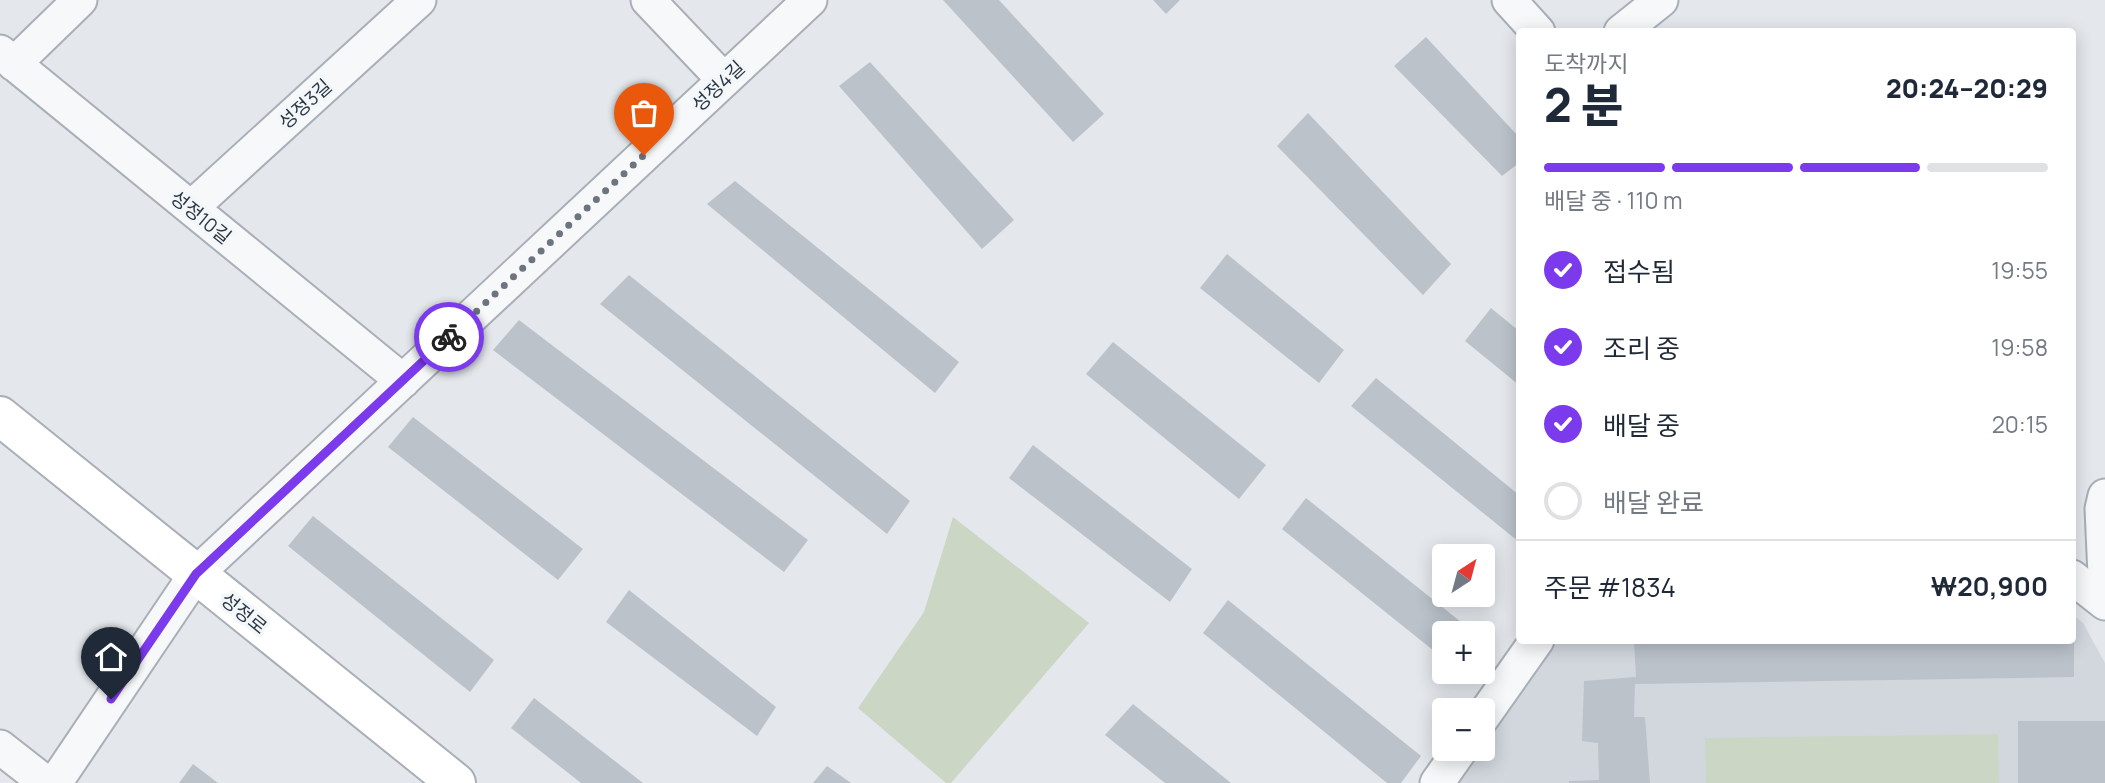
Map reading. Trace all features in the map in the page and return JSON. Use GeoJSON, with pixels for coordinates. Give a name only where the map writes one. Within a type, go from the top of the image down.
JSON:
{"type":"FeatureCollection","features":[{"type":"Feature","properties":{"kind":"street"},"geometry":{"type":"LineString","coordinates":[[7,58],[80,0]]}},
{"type":"Feature","properties":{"kind":"street","name":"성정3길"},"geometry":{"type":"LineString","coordinates":[[191,208],[419,0]]}},
{"type":"Feature","properties":{"kind":"street"},"geometry":{"type":"LineString","coordinates":[[648,0],[724,80]]}},
{"type":"Feature","properties":{"kind":"street","name":"성정4길"},"geometry":{"type":"LineString","coordinates":[[55,783],[196,574],[810,0]]}},
{"type":"Feature","properties":{"kind":"street"},"geometry":{"type":"LineString","coordinates":[[1509,0],[1534,28]]}},
{"type":"Feature","properties":{"kind":"street"},"geometry":{"type":"LineString","coordinates":[[1626,28],[1661,0]]}},
{"type":"Feature","properties":{"kind":"street","name":"성정10길"},"geometry":{"type":"LineString","coordinates":[[7,58],[403,381]]}},
{"type":"Feature","properties":{"kind":"street","name":"성정로"},"geometry":{"type":"LineString","coordinates":[[0,416],[456,783]]}},
{"type":"Feature","properties":{"kind":"street"},"geometry":{"type":"LineString","coordinates":[[2105,496],[2102,509],[2105,575]]}},
{"type":"Feature","properties":{"kind":"street"},"geometry":{"type":"LineString","coordinates":[[2076,580],[2105,603]]}},
{"type":"Feature","properties":{"kind":"street"},"geometry":{"type":"LineString","coordinates":[[1495,699],[1533,644]]}},
{"type":"Feature","properties":{"kind":"street"},"geometry":{"type":"LineString","coordinates":[[0,747],[46,783]]}},
{"type":"Feature","properties":{"kind":"street"},"geometry":{"type":"LineString","coordinates":[[1437,783],[1453,761]]}},
{"type":"Feature","properties":{"kind":"shaded area"},"geometry":{"type":"Polygon","coordinates":[[[2076,617],[2083,623],[2105,663],[2105,783],[1456,783],[1471,761],[1495,761],[1495,725],[1550,644],[2076,644],[2076,617]]]}},
{"type":"Feature","properties":{"kind":"green space"},"geometry":{"type":"Polygon","coordinates":[[[953,517],[1089,623],[951,783],[946,783],[858,708],[924,612],[953,517]]]}},
{"type":"Feature","properties":{"kind":"green space"},"geometry":{"type":"Polygon","coordinates":[[[1998,734],[1999,783],[1706,783],[1705,738],[1998,734]]]}},
{"type":"Feature","properties":{"kind":"building"},"geometry":{"type":"Polygon","coordinates":[[[943,0],[999,0],[1104,114],[1073,142],[943,0]]]}},
{"type":"Feature","properties":{"kind":"building"},"geometry":{"type":"Polygon","coordinates":[[[1153,0],[1180,0],[1166,14],[1153,0]]]}},
{"type":"Feature","properties":{"kind":"building"},"geometry":{"type":"Polygon","coordinates":[[[1426,37],[1516,134],[1516,165],[1502,176],[1394,66],[1426,37]]]}},
{"type":"Feature","properties":{"kind":"building"},"geometry":{"type":"Polygon","coordinates":[[[870,62],[1014,220],[982,249],[839,86],[870,62]]]}},
{"type":"Feature","properties":{"kind":"building"},"geometry":{"type":"Polygon","coordinates":[[[1308,113],[1451,264],[1423,295],[1277,146],[1308,113]]]}},
{"type":"Feature","properties":{"kind":"building"},"geometry":{"type":"Polygon","coordinates":[[[735,181],[959,362],[935,393],[707,204],[735,181]]]}},
{"type":"Feature","properties":{"kind":"building"},"geometry":{"type":"Polygon","coordinates":[[[1227,254],[1344,350],[1319,383],[1200,288],[1227,254]]]}},
{"type":"Feature","properties":{"kind":"building"},"geometry":{"type":"Polygon","coordinates":[[[629,275],[910,501],[887,534],[600,304],[629,275]]]}},
{"type":"Feature","properties":{"kind":"building"},"geometry":{"type":"Polygon","coordinates":[[[1491,308],[1516,329],[1516,383],[1465,341],[1491,308]]]}},
{"type":"Feature","properties":{"kind":"building"},"geometry":{"type":"Polygon","coordinates":[[[519,320],[808,540],[784,572],[493,350],[519,320]]]}},
{"type":"Feature","properties":{"kind":"building"},"geometry":{"type":"Polygon","coordinates":[[[1113,342],[1266,465],[1239,499],[1086,374],[1113,342]]]}},
{"type":"Feature","properties":{"kind":"building"},"geometry":{"type":"Polygon","coordinates":[[[1376,378],[1516,493],[1516,540],[1351,406],[1376,378]]]}},
{"type":"Feature","properties":{"kind":"building"},"geometry":{"type":"Polygon","coordinates":[[[413,417],[583,549],[558,580],[388,447],[413,417]]]}},
{"type":"Feature","properties":{"kind":"building"},"geometry":{"type":"Polygon","coordinates":[[[1033,445],[1192,569],[1170,602],[1009,478],[1033,445]]]}},
{"type":"Feature","properties":{"kind":"building"},"geometry":{"type":"Polygon","coordinates":[[[1306,498],[1432,599],[1432,607],[1442,607],[1460,621],[1432,621],[1432,649],[1282,529],[1306,498]]]}},
{"type":"Feature","properties":{"kind":"building"},"geometry":{"type":"Polygon","coordinates":[[[313,516],[494,660],[470,692],[288,546],[313,516]]]}},
{"type":"Feature","properties":{"kind":"building"},"geometry":{"type":"Polygon","coordinates":[[[629,590],[776,707],[757,736],[606,622],[629,590]]]}},
{"type":"Feature","properties":{"kind":"building"},"geometry":{"type":"Polygon","coordinates":[[[1228,600],[1421,756],[1401,783],[1387,783],[1203,633],[1228,600]]]}},
{"type":"Feature","properties":{"kind":"building"},"geometry":{"type":"Polygon","coordinates":[[[1634,644],[2074,644],[2074,677],[1635,684],[1634,717],[1645,717],[1650,783],[1569,783],[1599,780],[1598,743],[1582,741],[1584,681],[1636,677],[1634,644]]]}},
{"type":"Feature","properties":{"kind":"building"},"geometry":{"type":"Polygon","coordinates":[[[534,698],[643,783],[581,783],[511,728],[534,698]]]}},
{"type":"Feature","properties":{"kind":"building"},"geometry":{"type":"Polygon","coordinates":[[[1133,704],[1231,783],[1165,783],[1105,735],[1133,704]]]}},
{"type":"Feature","properties":{"kind":"building"},"geometry":{"type":"Polygon","coordinates":[[[2018,721],[2105,721],[2105,783],[2018,783],[2018,721]]]}},
{"type":"Feature","properties":{"kind":"building"},"geometry":{"type":"Polygon","coordinates":[[[193,764],[218,783],[179,783],[193,764]]]}},
{"type":"Feature","properties":{"kind":"building"},"geometry":{"type":"Polygon","coordinates":[[[827,766],[851,783],[813,783],[827,766]]]}},
{"type":"Feature","properties":{"kind":"way so far"},"geometry":{"type":"LineString","coordinates":[[449,337],[644,155]]}},
{"type":"Feature","properties":{"kind":"route"},"geometry":{"type":"LineString","coordinates":[[111,699],[196,574],[449,337]]}}]}
